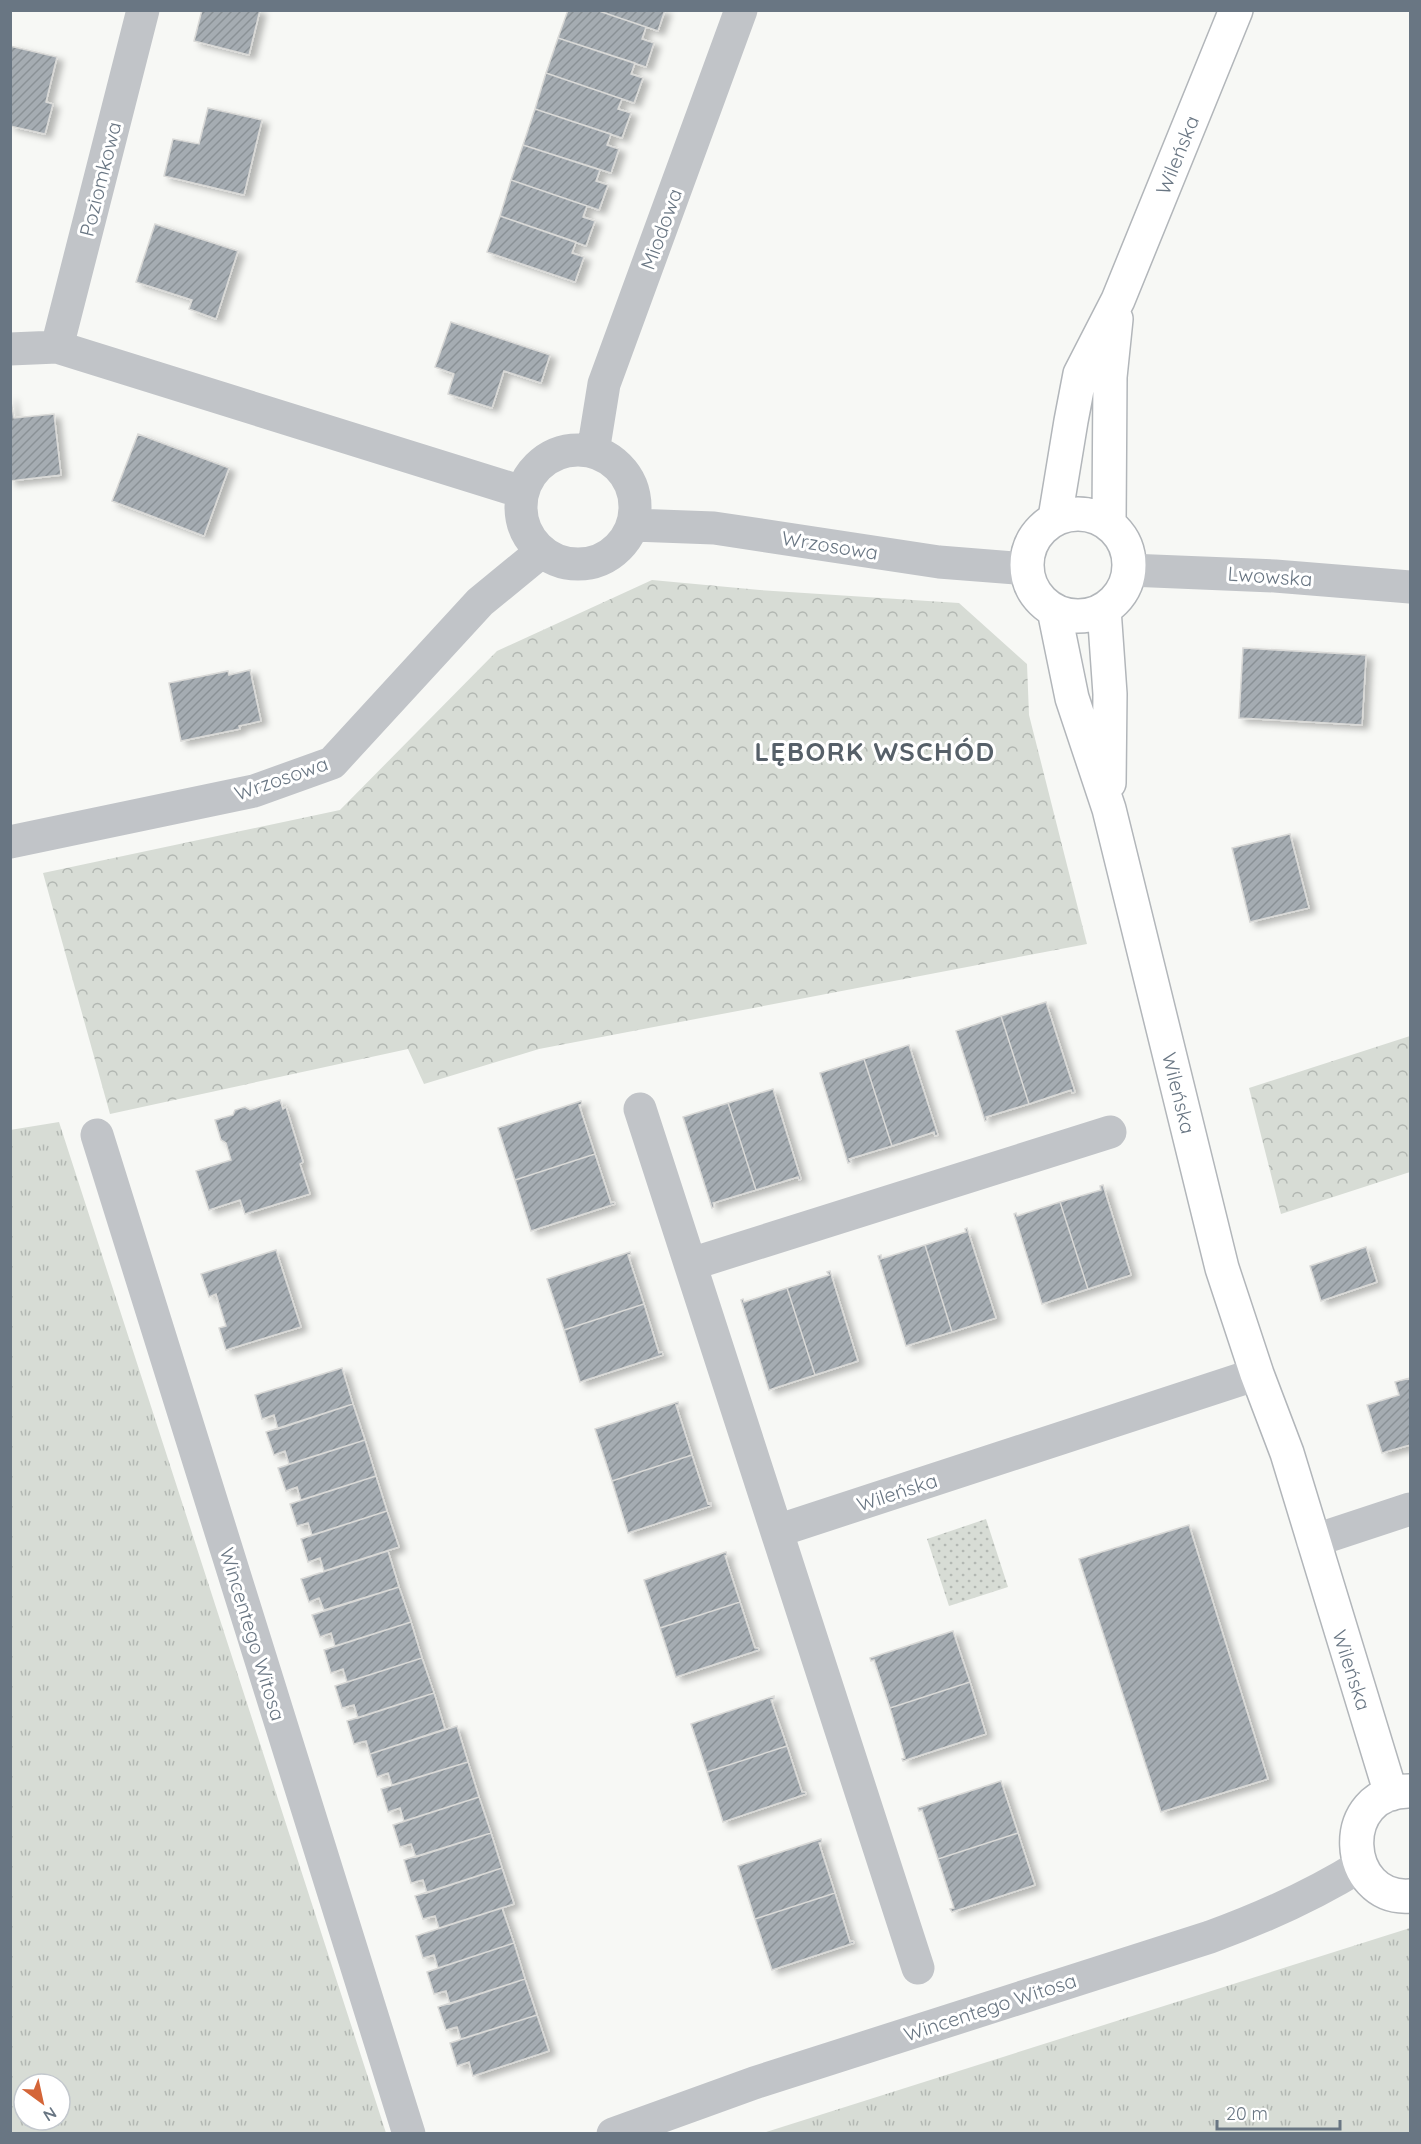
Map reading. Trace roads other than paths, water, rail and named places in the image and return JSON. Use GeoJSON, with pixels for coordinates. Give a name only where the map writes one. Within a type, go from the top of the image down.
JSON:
{"type":"FeatureCollection","features":[{"type":"Feature","properties":{"kind":"main road","name":"Wileńska"},"geometry":{"type":"LineString","coordinates":[[1055,518],[1080,374],[1118,300],[1236,10]]}},
{"type":"Feature","properties":{"kind":"main road","name":"Wileńska"},"geometry":{"type":"LineString","coordinates":[[1109,523],[1110,377],[1118,300]]}},
{"type":"Feature","properties":{"kind":"main road"},"geometry":{"type":"LineString","coordinates":[[1074,513],[1092,515],[1109,523],[1121,537],[1128,553],[1129,570],[1125,585],[1117,598],[1104,609],[1088,615],[1071,616],[1054,610],[1041,600],[1031,586],[1027,570],[1028,554],[1033,539],[1055,518],[1074,513]]}},
{"type":"Feature","properties":{"kind":"main road","name":"Wileńska"},"geometry":{"type":"LineString","coordinates":[[1104,609],[1110,694],[1109,809]]}},
{"type":"Feature","properties":{"kind":"main road","name":"Wileńska"},"geometry":{"type":"LineString","coordinates":[[1054,610],[1072,698],[1109,809],[1222,1268],[1257,1374],[1287,1454],[1313,1541],[1401,1793]]}},
{"type":"Feature","properties":{"kind":"main road"},"geometry":{"type":"LineString","coordinates":[[1401,1793],[1382,1798],[1367,1811],[1358,1828],[1356,1847],[1360,1866],[1372,1882],[1388,1892],[1410,1896]]}},
{"type":"Feature","properties":{"kind":"street","name":"Poziomkowa"},"geometry":{"type":"LineString","coordinates":[[57,347],[143,10]]}},
{"type":"Feature","properties":{"kind":"street","name":"Miodowa"},"geometry":{"type":"LineString","coordinates":[[593,452],[604,384],[741,10]]}},
{"type":"Feature","properties":{"kind":"street"},"geometry":{"type":"LineString","coordinates":[[10,349],[57,347],[522,492]]}},
{"type":"Feature","properties":{"kind":"street"},"geometry":{"type":"LineString","coordinates":[[575,450],[593,452],[610,459],[624,472],[632,488],[635,507],[633,525],[624,541],[611,555],[594,562],[575,565],[557,561],[541,552],[530,540],[522,525],[520,508],[522,492],[530,475],[542,462],[557,453],[575,450]]}},
{"type":"Feature","properties":{"kind":"street","name":"Wrzosowa"},"geometry":{"type":"LineString","coordinates":[[633,525],[714,528],[939,562],[1027,570]]}},
{"type":"Feature","properties":{"kind":"street","name":"Wrzosowa"},"geometry":{"type":"LineString","coordinates":[[10,842],[254,791],[332,764],[480,602],[541,552]]}},
{"type":"Feature","properties":{"kind":"street","name":"Lwowska"},"geometry":{"type":"LineString","coordinates":[[1129,570],[1275,576],[1410,586]]}},
{"type":"Feature","properties":{"kind":"street"},"geometry":{"type":"LineString","coordinates":[[640,1109],[918,1968]]}},
{"type":"Feature","properties":{"kind":"street"},"geometry":{"type":"LineString","coordinates":[[691,1264],[1110,1132]]}},
{"type":"Feature","properties":{"kind":"street","name":"Wincentego Witosa"},"geometry":{"type":"LineString","coordinates":[[97,1135],[409,2133]]}},
{"type":"Feature","properties":{"kind":"street","name":"Wileńska"},"geometry":{"type":"LineString","coordinates":[[777,1531],[1257,1374]]}},
{"type":"Feature","properties":{"kind":"street"},"geometry":{"type":"LineString","coordinates":[[1313,1541],[1410,1509]]}},
{"type":"Feature","properties":{"kind":"street","name":"Wincentego Witosa"},"geometry":{"type":"LineString","coordinates":[[613,2133],[765,2079],[1210,1937],[1305,1898],[1360,1866]]}},
{"type":"Feature","properties":{"kind":"district","name":"LĘBORK WSCHÓD"},"geometry":{"type":"Point","coordinates":[875,751]}}]}
